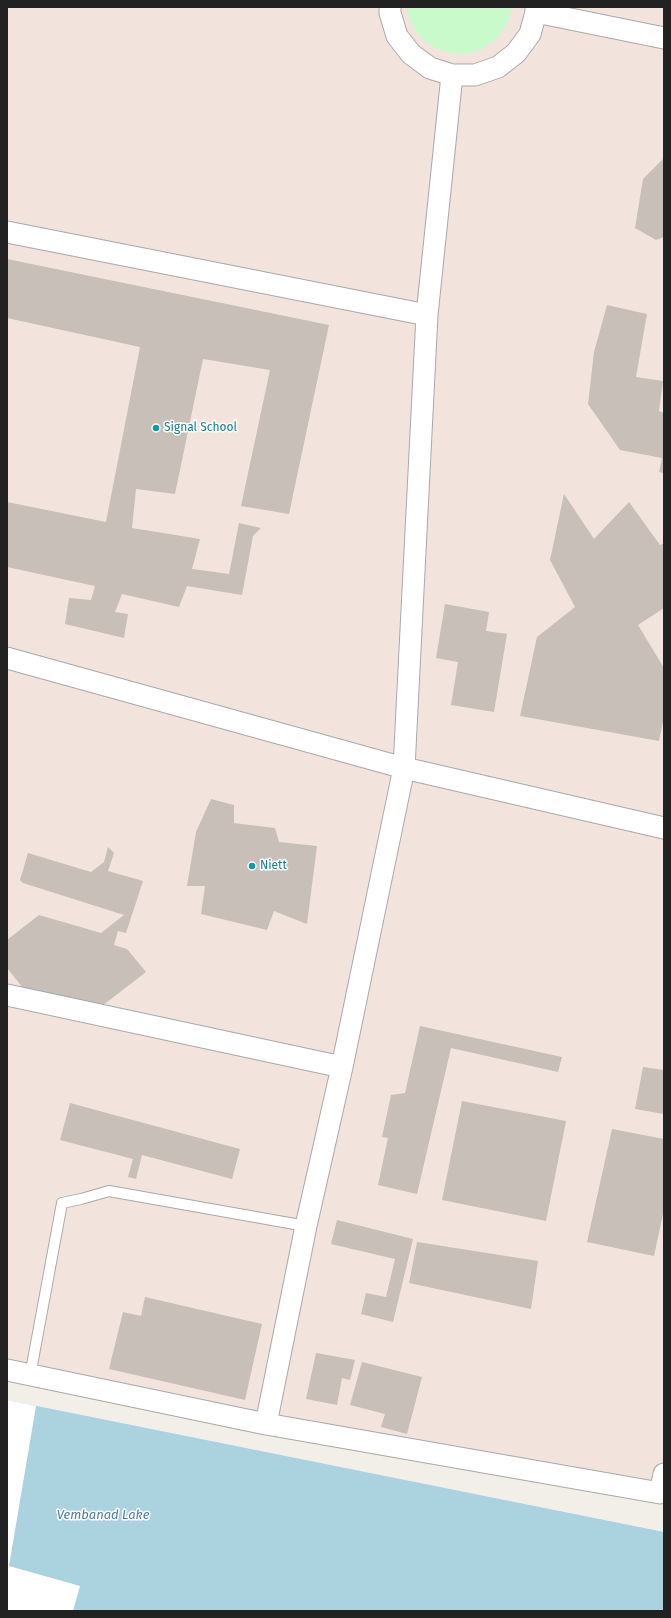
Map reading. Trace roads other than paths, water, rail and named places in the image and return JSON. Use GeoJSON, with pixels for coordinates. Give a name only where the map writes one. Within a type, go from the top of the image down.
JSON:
{"type":"FeatureCollection","features":[{"type":"Feature","properties":{"kind":"street"},"geometry":{"type":"LineString","coordinates":[[390,7],[390,13],[397,36],[411,54],[430,68],[452,75],[475,75],[498,67],[516,53],[530,34],[536,9],[664,38]]}},
{"type":"Feature","properties":{"kind":"street"},"geometry":{"type":"LineString","coordinates":[[266,1424],[306,1226],[342,1067],[404,768],[427,315],[452,75]]}},
{"type":"Feature","properties":{"kind":"street"},"geometry":{"type":"LineString","coordinates":[[7,232],[427,315]]}},
{"type":"Feature","properties":{"kind":"street"},"geometry":{"type":"LineString","coordinates":[[7,658],[404,768],[664,828]]}},
{"type":"Feature","properties":{"kind":"street"},"geometry":{"type":"LineString","coordinates":[[7,995],[342,1067]]}},
{"type":"Feature","properties":{"kind":"street"},"geometry":{"type":"LineString","coordinates":[[7,1370],[266,1424],[660,1493],[664,1474]]}},
{"type":"Feature","properties":{"kind":"lane"},"geometry":{"type":"LineString","coordinates":[[30,1376],[62,1203],[109,1191],[306,1226]]}},
{"type":"Feature","properties":{"kind":"water","name":"Vembanad Lake"},"geometry":{"type":"Polygon","coordinates":[[[7,1400],[664,1532],[664,1611],[7,1611],[7,1400]]]}},
{"type":"Feature","properties":{"kind":"place","name":"Signal School"},"geometry":{"type":"Point","coordinates":[156,428]}},
{"type":"Feature","properties":{"kind":"place","name":"Niett"},"geometry":{"type":"Point","coordinates":[252,866]}}]}
